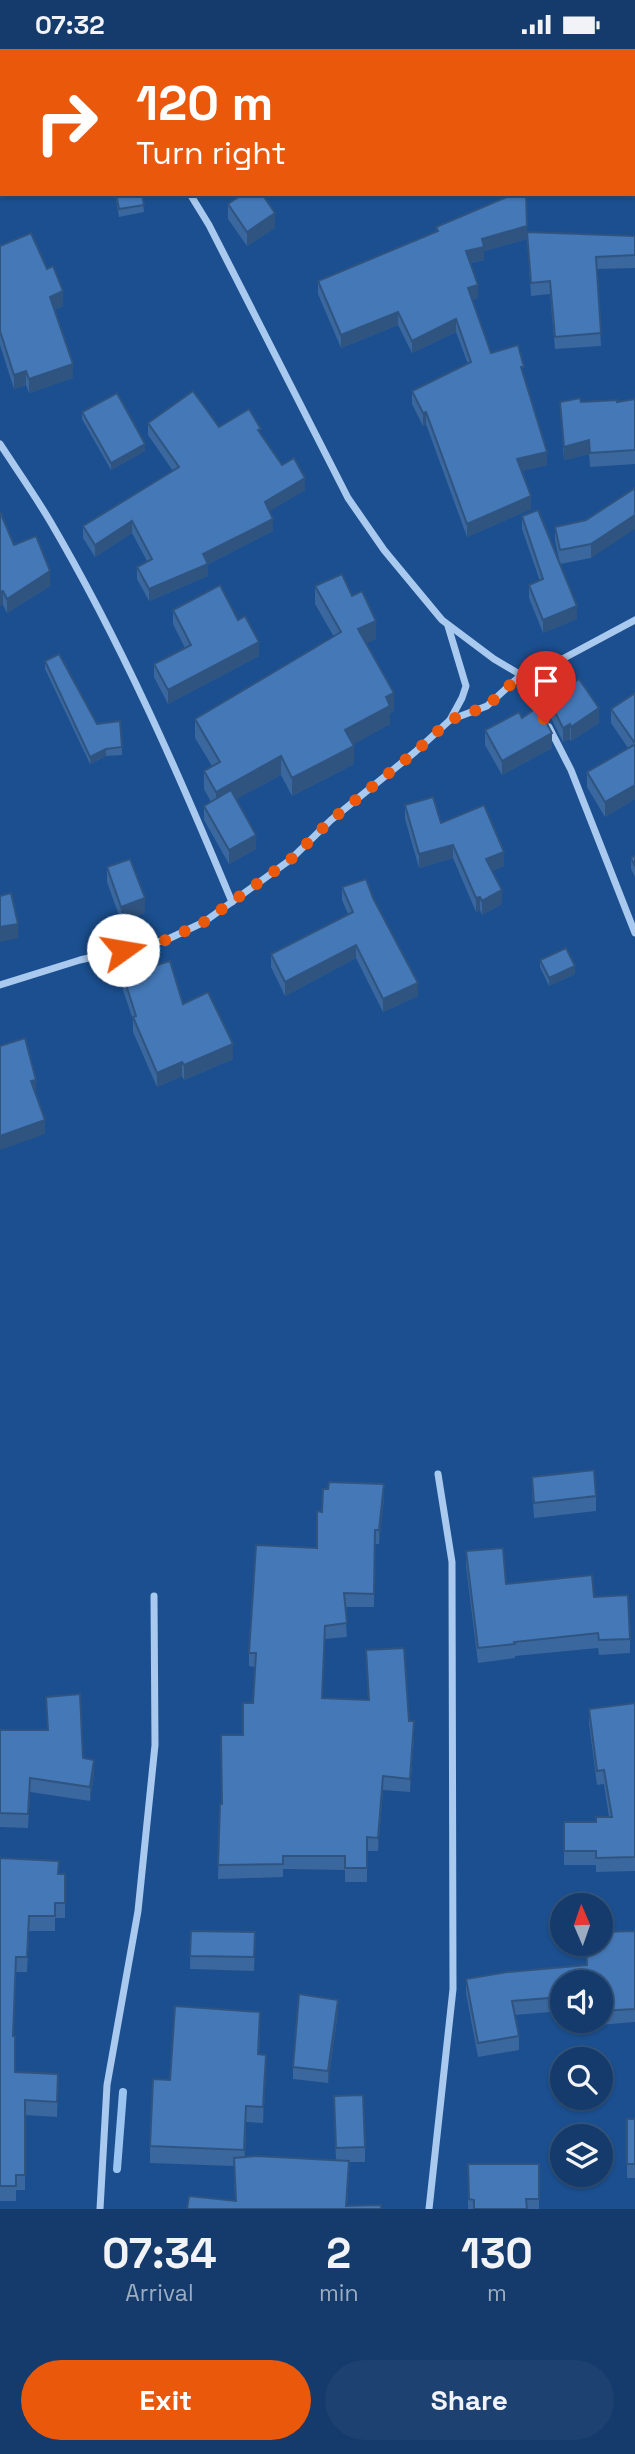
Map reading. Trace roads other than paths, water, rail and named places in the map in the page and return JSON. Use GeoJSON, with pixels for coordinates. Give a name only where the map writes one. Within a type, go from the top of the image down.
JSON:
{"type":"FeatureCollection","features":[{"type":"Feature","properties":{"kind":"street"},"geometry":{"type":"LineString","coordinates":[[191,196],[209,225],[348,498],[384,550],[448,625],[521,675],[572,770],[635,933]]}},
{"type":"Feature","properties":{"kind":"street"},"geometry":{"type":"LineString","coordinates":[[0,444],[49,520],[115,643],[176,768],[232,902]]}},
{"type":"Feature","properties":{"kind":"street"},"geometry":{"type":"LineString","coordinates":[[450,720],[487,706],[521,675],[553,664],[635,620]]}},
{"type":"Feature","properties":{"kind":"street"},"geometry":{"type":"LineString","coordinates":[[0,985],[80,960],[166,940],[204,922],[290,860],[331,820],[450,720],[466,687],[448,625]]}},
{"type":"Feature","properties":{"kind":"street"},"geometry":{"type":"LineString","coordinates":[[429,2209],[453,1989],[452,1563],[439,1474]]}},
{"type":"Feature","properties":{"kind":"street"},"geometry":{"type":"LineString","coordinates":[[100,2209],[107,2085],[138,1911],[155,1745],[154,1596]]}},
{"type":"Feature","properties":{"kind":"waterway"},"geometry":{"type":"LineString","coordinates":[[117,2169],[123,2092]]}}]}
